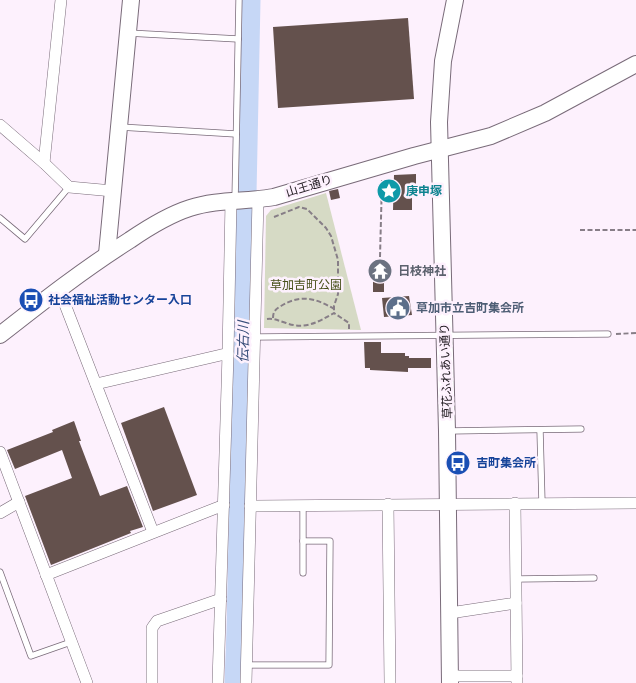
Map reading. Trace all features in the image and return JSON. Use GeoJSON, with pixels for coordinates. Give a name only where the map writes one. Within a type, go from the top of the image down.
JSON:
{"type":"FeatureCollection","features":[{"type":"Feature","properties":{"kind":"street"},"geometry":{"type":"LineString","coordinates":[[44,163],[61,0]]}},
{"type":"Feature","properties":{"kind":"street"},"geometry":{"type":"LineString","coordinates":[[107,254],[131,0]]}},
{"type":"Feature","properties":{"kind":"street","name":"草花ふれあい通り"},"geometry":{"type":"LineString","coordinates":[[450,680],[447,431],[439,150],[440,96],[455,0]]}},
{"type":"Feature","properties":{"kind":"street","name":"山王通り"},"geometry":{"type":"LineString","coordinates":[[0,335],[107,254],[154,224],[172,215],[205,204],[243,200],[491,136],[524,123],[580,96],[636,64]]}},
{"type":"Feature","properties":{"kind":"street"},"geometry":{"type":"LineString","coordinates":[[0,125],[69,187],[113,191]]}},
{"type":"Feature","properties":{"kind":"street"},"geometry":{"type":"LineString","coordinates":[[243,200],[256,337],[246,683]]}},
{"type":"Feature","properties":{"kind":"street"},"geometry":{"type":"LineString","coordinates":[[218,683],[228,354],[243,200]]}},
{"type":"Feature","properties":{"kind":"street"},"geometry":{"type":"LineString","coordinates":[[60,289],[153,532]]}},
{"type":"Feature","properties":{"kind":"street"},"geometry":{"type":"LineString","coordinates":[[96,384],[228,354]]}},
{"type":"Feature","properties":{"kind":"street"},"geometry":{"type":"LineString","coordinates":[[0,452],[87,683]]}},
{"type":"Feature","properties":{"kind":"street"},"geometry":{"type":"LineString","coordinates":[[0,513],[19,502]]}},
{"type":"Feature","properties":{"kind":"street"},"geometry":{"type":"LineString","coordinates":[[450,680],[517,680],[515,503]]}},
{"type":"Feature","properties":{"kind":"street"},"geometry":{"type":"LineString","coordinates":[[250,506],[636,503]]}},
{"type":"Feature","properties":{"kind":"street"},"geometry":{"type":"LineString","coordinates":[[388,504],[390,683]]}},
{"type":"Feature","properties":{"kind":"street"},"geometry":{"type":"LineString","coordinates":[[46,575],[224,505]]}},
{"type":"Feature","properties":{"kind":"street"},"geometry":{"type":"LineString","coordinates":[[152,683],[152,628],[157,621],[221,599]]}},
{"type":"Feature","properties":{"kind":"street"},"geometry":{"type":"LineString","coordinates":[[450,613],[516,603]]}},
{"type":"Feature","properties":{"kind":"lane"},"geometry":{"type":"LineString","coordinates":[[239,0],[236,134],[243,200]]}},
{"type":"Feature","properties":{"kind":"lane"},"geometry":{"type":"LineString","coordinates":[[128,32],[238,39]]}},
{"type":"Feature","properties":{"kind":"lane"},"geometry":{"type":"LineString","coordinates":[[118,127],[236,134]]}},
{"type":"Feature","properties":{"kind":"lane"},"geometry":{"type":"LineString","coordinates":[[0,218],[25,239],[69,187]]}},
{"type":"Feature","properties":{"kind":"lane"},"geometry":{"type":"LineString","coordinates":[[256,337],[608,334]]}},
{"type":"Feature","properties":{"kind":"lane"},"geometry":{"type":"LineString","coordinates":[[447,431],[581,429]]}},
{"type":"Feature","properties":{"kind":"lane"},"geometry":{"type":"LineString","coordinates":[[540,430],[542,503]]}},
{"type":"Feature","properties":{"kind":"lane"},"geometry":{"type":"LineString","coordinates":[[303,506],[303,573]]}},
{"type":"Feature","properties":{"kind":"lane"},"geometry":{"type":"LineString","coordinates":[[246,665],[329,665],[330,541],[303,540]]}},
{"type":"Feature","properties":{"kind":"lane"},"geometry":{"type":"LineString","coordinates":[[0,572],[31,656],[71,642]]}},
{"type":"Feature","properties":{"kind":"lane"},"geometry":{"type":"LineString","coordinates":[[516,579],[594,578]]}},
{"type":"Feature","properties":{"kind":"path"},"geometry":{"type":"LineString","coordinates":[[380,257],[382,173]]}},
{"type":"Feature","properties":{"kind":"path"},"geometry":{"type":"LineString","coordinates":[[274,217],[299,207],[307,209],[326,228],[331,236],[338,260],[338,294],[334,313]]}},
{"type":"Feature","properties":{"kind":"path"},"geometry":{"type":"LineString","coordinates":[[580,230],[636,230]]}},
{"type":"Feature","properties":{"kind":"path"},"geometry":{"type":"LineString","coordinates":[[273,318],[275,310],[298,298],[319,301],[334,309]]}},
{"type":"Feature","properties":{"kind":"path"},"geometry":{"type":"LineString","coordinates":[[261,319],[273,318],[286,323],[307,326],[320,322],[334,313]]}},
{"type":"Feature","properties":{"kind":"path"},"geometry":{"type":"LineString","coordinates":[[334,313],[349,323],[348,331]]}},
{"type":"Feature","properties":{"kind":"path"},"geometry":{"type":"LineString","coordinates":[[608,334],[636,333]]}},
{"type":"Feature","properties":{"kind":"green space","name":"草加吉町公園"},"geometry":{"type":"Polygon","coordinates":[[[326,193],[361,330],[264,328],[266,216],[271,210],[326,193]]]}},
{"type":"Feature","properties":{"kind":"building"},"geometry":{"type":"Polygon","coordinates":[[[408,18],[414,99],[278,108],[273,27],[408,18]]]}},
{"type":"Feature","properties":{"kind":"building"},"geometry":{"type":"Polygon","coordinates":[[[416,174],[416,197],[412,197],[412,210],[393,210],[394,175],[416,174]]]}},
{"type":"Feature","properties":{"kind":"building"},"geometry":{"type":"Polygon","coordinates":[[[338,189],[340,198],[331,200],[329,191],[338,189]]]}},
{"type":"Feature","properties":{"kind":"building"},"geometry":{"type":"Polygon","coordinates":[[[375,261],[384,261],[384,264],[388,264],[388,275],[384,275],[384,292],[373,292],[371,264],[375,263],[375,261]]]}},
{"type":"Feature","properties":{"kind":"building"},"geometry":{"type":"Polygon","coordinates":[[[409,296],[412,315],[384,317],[382,298],[409,296]]]}},
{"type":"Feature","properties":{"kind":"building"},"geometry":{"type":"Polygon","coordinates":[[[364,342],[381,342],[381,353],[405,353],[405,356],[409,356],[409,358],[431,358],[431,368],[408,368],[408,372],[370,370],[370,368],[365,368],[364,342]]]}},
{"type":"Feature","properties":{"kind":"building"},"geometry":{"type":"Polygon","coordinates":[[[164,407],[197,495],[153,511],[121,423],[164,407]]]}},
{"type":"Feature","properties":{"kind":"building"},"geometry":{"type":"Polygon","coordinates":[[[74,421],[81,441],[79,441],[100,496],[127,486],[143,527],[51,565],[25,496],[72,478],[62,450],[15,469],[7,450],[53,432],[52,430],[74,421]]]}},
{"type":"Feature","properties":{"kind":"waterway","name":"伝右川"},"geometry":{"type":"LineString","coordinates":[[235,683],[250,0]]}},
{"type":"Feature","properties":{"kind":"place","name":"庚申塚"},"geometry":{"type":"Point","coordinates":[389,191]}},
{"type":"Feature","properties":{"kind":"place","name":"日枝神社"},"geometry":{"type":"Point","coordinates":[380,271]}},
{"type":"Feature","properties":{"kind":"place","name":"社会福祉活動センター入口"},"geometry":{"type":"Point","coordinates":[31,300]}},
{"type":"Feature","properties":{"kind":"place","name":"草加市立吉町集会所"},"geometry":{"type":"Point","coordinates":[398,308]}},
{"type":"Feature","properties":{"kind":"place","name":"吉町集会所"},"geometry":{"type":"Point","coordinates":[458,463]}}]}
